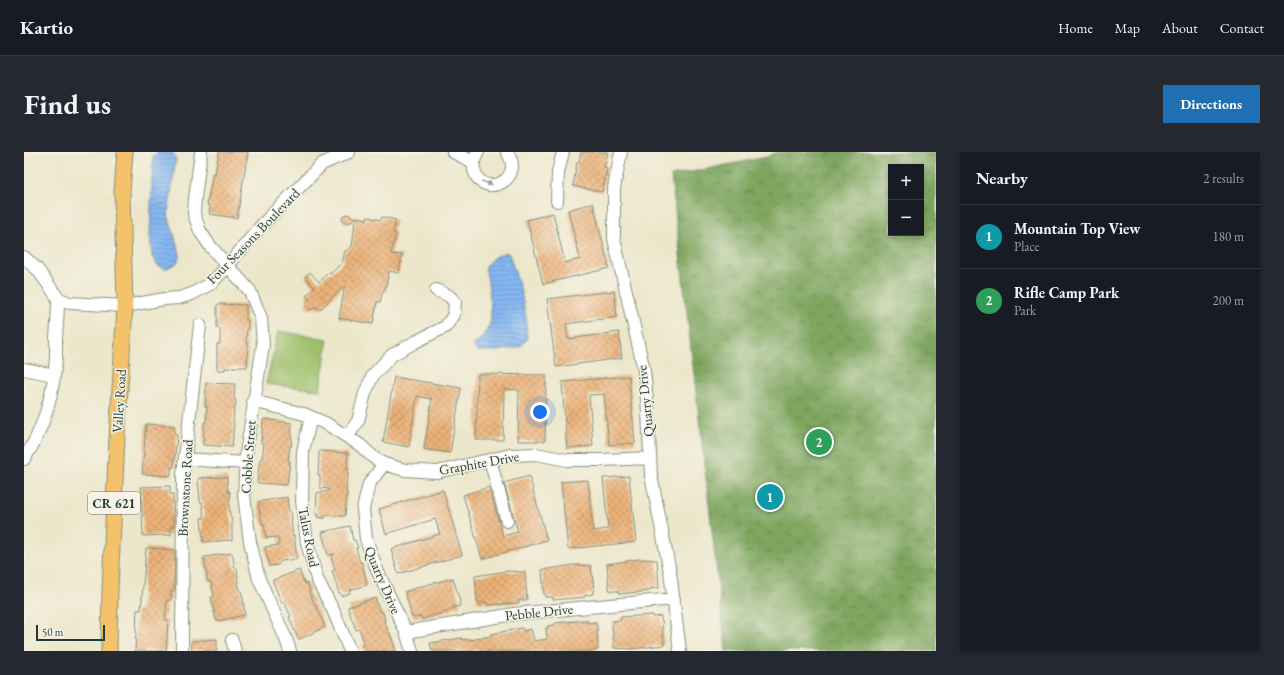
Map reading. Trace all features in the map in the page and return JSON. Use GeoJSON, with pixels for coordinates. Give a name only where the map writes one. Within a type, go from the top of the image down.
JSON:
{"type":"FeatureCollection","features":[{"type":"Feature","properties":{"kind":"main road","name":"Valley Road"},"geometry":{"type":"LineString","coordinates":[[109,651],[110,590],[117,438],[125,306],[122,192],[125,152]]}},
{"type":"Feature","properties":{"kind":"street","name":"Cobble Street"},"geometry":{"type":"LineString","coordinates":[[201,152],[194,198],[194,214],[200,231],[210,246],[250,291],[260,318],[263,344],[253,401],[245,463],[244,495],[250,542],[259,580],[290,651]]}},
{"type":"Feature","properties":{"kind":"street","name":"Four Seasons Boulevard"},"geometry":{"type":"LineString","coordinates":[[58,298],[69,303],[125,306],[179,298],[192,294],[210,284],[262,225],[322,164],[349,152]]}},
{"type":"Feature","properties":{"kind":"street"},"geometry":{"type":"LineString","coordinates":[[452,152],[476,157],[473,169],[475,175],[479,180],[491,185],[498,185],[504,182],[512,171],[513,164],[507,152]]}},
{"type":"Feature","properties":{"kind":"street"},"geometry":{"type":"LineString","coordinates":[[557,201],[558,172],[562,152]]}},
{"type":"Feature","properties":{"kind":"street","name":"Quarry Drive"},"geometry":{"type":"LineString","coordinates":[[621,152],[614,188],[614,239],[644,370],[648,411],[651,475],[670,572],[680,651]]}},
{"type":"Feature","properties":{"kind":"street"},"geometry":{"type":"LineString","coordinates":[[24,256],[38,270],[58,298],[54,375],[49,403],[39,431],[30,451],[24,459]]}},
{"type":"Feature","properties":{"kind":"street"},"geometry":{"type":"LineString","coordinates":[[347,437],[358,421],[365,393],[373,375],[392,355],[417,340],[445,327],[454,315],[455,302],[449,296],[436,290]]}},
{"type":"Feature","properties":{"kind":"street","name":"Brownstone Road"},"geometry":{"type":"LineString","coordinates":[[182,651],[183,474],[200,325]]}},
{"type":"Feature","properties":{"kind":"street"},"geometry":{"type":"LineString","coordinates":[[24,369],[54,375]]}},
{"type":"Feature","properties":{"kind":"street","name":"Graphite Drive"},"geometry":{"type":"LineString","coordinates":[[253,401],[304,414],[327,424],[360,445],[373,457],[384,464],[405,470],[437,472],[510,455],[536,454],[567,460],[650,458]]}},
{"type":"Feature","properties":{"kind":"street","name":"Talus Road"},"geometry":{"type":"LineString","coordinates":[[311,417],[303,451],[302,501],[307,543],[317,579],[333,610],[350,651]]}},
{"type":"Feature","properties":{"kind":"street"},"geometry":{"type":"LineString","coordinates":[[185,459],[245,463]]}},
{"type":"Feature","properties":{"kind":"street"},"geometry":{"type":"LineString","coordinates":[[490,460],[507,521]]}},
{"type":"Feature","properties":{"kind":"street","name":"Quarry Drive"},"geometry":{"type":"LineString","coordinates":[[384,464],[369,484],[363,509],[366,539],[377,570],[406,632],[412,651]]}},
{"type":"Feature","properties":{"kind":"street","name":"Pebble Drive"},"geometry":{"type":"LineString","coordinates":[[406,632],[514,614],[674,599]]}},
{"type":"Feature","properties":{"kind":"green space"},"geometry":{"type":"Polygon","coordinates":[[[777,152],[936,152],[936,651],[726,651],[671,176],[767,157],[777,152]]]}},
{"type":"Feature","properties":{"kind":"green space"},"geometry":{"type":"Polygon","coordinates":[[[278,331],[328,339],[320,390],[266,384],[278,331]]]}},
{"type":"Feature","properties":{"kind":"water"},"geometry":{"type":"Polygon","coordinates":[[[157,152],[172,152],[176,158],[168,215],[180,254],[177,263],[165,269],[157,265],[152,256],[150,234],[153,157],[157,152]]]}},
{"type":"Feature","properties":{"kind":"water"},"geometry":{"type":"Polygon","coordinates":[[[505,252],[509,254],[521,291],[526,318],[527,339],[520,347],[497,351],[478,351],[473,346],[485,333],[491,319],[490,296],[485,267],[492,259],[505,252]]]}},
{"type":"Feature","properties":{"kind":"building"},"geometry":{"type":"Polygon","coordinates":[[[219,152],[248,152],[237,218],[209,214],[210,205],[207,205],[213,173],[215,174],[219,152]]]}},
{"type":"Feature","properties":{"kind":"building"},"geometry":{"type":"Polygon","coordinates":[[[581,152],[608,152],[604,168],[607,169],[602,192],[573,186],[577,162],[579,162],[581,152]]]}},
{"type":"Feature","properties":{"kind":"building"},"geometry":{"type":"Polygon","coordinates":[[[593,203],[609,268],[543,284],[527,220],[553,213],[565,263],[580,259],[568,210],[593,203]]]}},
{"type":"Feature","properties":{"kind":"building"},"geometry":{"type":"Polygon","coordinates":[[[348,214],[356,219],[356,217],[367,219],[367,217],[381,220],[382,217],[396,220],[393,233],[396,233],[391,254],[402,255],[399,273],[389,271],[385,291],[383,291],[380,302],[377,302],[373,324],[339,318],[345,285],[320,310],[317,307],[310,310],[305,305],[309,299],[306,296],[314,287],[305,277],[310,272],[319,282],[328,273],[330,274],[342,263],[345,251],[352,247],[355,221],[346,223],[343,222],[342,218],[344,215],[348,214]]]}},
{"type":"Feature","properties":{"kind":"building"},"geometry":{"type":"Polygon","coordinates":[[[614,291],[617,317],[566,324],[568,339],[619,332],[622,358],[556,367],[547,299],[614,291]]]}},
{"type":"Feature","properties":{"kind":"building"},"geometry":{"type":"Polygon","coordinates":[[[218,304],[246,305],[246,320],[248,320],[246,343],[248,344],[247,367],[231,367],[225,368],[225,370],[217,370],[217,344],[220,344],[220,328],[217,328],[218,304]]]}},
{"type":"Feature","properties":{"kind":"building"},"geometry":{"type":"Polygon","coordinates":[[[478,374],[546,375],[545,441],[518,441],[519,390],[504,389],[503,440],[476,440],[478,374]]]}},
{"type":"Feature","properties":{"kind":"building"},"geometry":{"type":"Polygon","coordinates":[[[629,376],[635,443],[609,445],[604,394],[589,395],[593,446],[567,448],[562,382],[629,376]]]}},
{"type":"Feature","properties":{"kind":"building"},"geometry":{"type":"Polygon","coordinates":[[[394,377],[461,388],[450,453],[424,449],[432,399],[417,396],[409,447],[383,442],[394,377]]]}},
{"type":"Feature","properties":{"kind":"building"},"geometry":{"type":"Polygon","coordinates":[[[206,383],[235,384],[234,400],[236,400],[234,408],[232,447],[203,445],[204,422],[206,422],[207,406],[205,406],[206,383]]]}},
{"type":"Feature","properties":{"kind":"building"},"geometry":{"type":"Polygon","coordinates":[[[265,419],[292,423],[292,438],[288,461],[290,461],[287,485],[257,482],[260,459],[262,459],[264,443],[261,443],[263,420],[265,419]]]}},
{"type":"Feature","properties":{"kind":"building"},"geometry":{"type":"Polygon","coordinates":[[[146,424],[175,426],[174,435],[177,435],[174,467],[171,467],[171,476],[142,474],[146,424]]]}},
{"type":"Feature","properties":{"kind":"building"},"geometry":{"type":"Polygon","coordinates":[[[320,451],[348,453],[345,516],[324,515],[325,518],[317,517],[317,493],[329,491],[329,489],[320,488],[320,475],[318,475],[320,451]]]}},
{"type":"Feature","properties":{"kind":"building"},"geometry":{"type":"Polygon","coordinates":[[[529,476],[547,540],[482,559],[463,495],[489,487],[503,536],[518,532],[504,483],[529,476]]]}},
{"type":"Feature","properties":{"kind":"building"},"geometry":{"type":"Polygon","coordinates":[[[629,476],[636,542],[568,549],[561,482],[588,480],[593,531],[608,529],[603,478],[629,476]]]}},
{"type":"Feature","properties":{"kind":"building"},"geometry":{"type":"Polygon","coordinates":[[[227,477],[228,492],[230,492],[229,501],[232,524],[232,540],[203,542],[201,518],[204,518],[202,502],[200,502],[198,479],[227,477]]]}},
{"type":"Feature","properties":{"kind":"building"},"geometry":{"type":"Polygon","coordinates":[[[170,486],[170,494],[173,494],[174,526],[171,527],[171,535],[143,536],[141,487],[170,486]]]}},
{"type":"Feature","properties":{"kind":"building"},"geometry":{"type":"Polygon","coordinates":[[[443,490],[462,555],[398,574],[391,549],[440,534],[435,519],[386,534],[379,509],[443,490]]]}},
{"type":"Feature","properties":{"kind":"building"},"geometry":{"type":"Polygon","coordinates":[[[287,497],[289,512],[291,512],[297,559],[281,561],[278,565],[269,566],[265,547],[279,545],[278,537],[266,538],[258,502],[287,497]]]}},
{"type":"Feature","properties":{"kind":"building"},"geometry":{"type":"Polygon","coordinates":[[[350,526],[353,540],[355,540],[358,548],[356,548],[360,563],[362,562],[367,585],[349,590],[350,593],[341,596],[332,571],[335,570],[331,556],[335,554],[328,555],[322,532],[350,526]]]}},
{"type":"Feature","properties":{"kind":"building"},"geometry":{"type":"Polygon","coordinates":[[[146,548],[175,550],[174,591],[171,591],[171,600],[167,600],[165,620],[168,620],[166,651],[135,651],[137,610],[141,610],[146,548]]]}},
{"type":"Feature","properties":{"kind":"building"},"geometry":{"type":"Polygon","coordinates":[[[232,553],[235,568],[237,568],[237,577],[243,599],[245,615],[217,621],[211,597],[214,597],[211,581],[208,582],[204,557],[232,553]]]}},
{"type":"Feature","properties":{"kind":"building"},"geometry":{"type":"Polygon","coordinates":[[[639,559],[657,560],[659,588],[650,589],[650,591],[619,594],[618,591],[610,591],[607,564],[639,559]]]}},
{"type":"Feature","properties":{"kind":"building"},"geometry":{"type":"Polygon","coordinates":[[[574,565],[591,566],[594,590],[593,594],[585,595],[585,597],[553,600],[553,597],[545,597],[542,570],[574,565]]]}},
{"type":"Feature","properties":{"kind":"building"},"geometry":{"type":"Polygon","coordinates":[[[299,570],[305,584],[307,583],[309,592],[325,627],[298,639],[289,617],[291,616],[284,602],[282,603],[273,580],[299,570]]]}},
{"type":"Feature","properties":{"kind":"building"},"geometry":{"type":"Polygon","coordinates":[[[507,571],[525,572],[527,600],[518,600],[519,603],[487,605],[487,602],[479,603],[477,601],[475,576],[507,571]]]}},
{"type":"Feature","properties":{"kind":"building"},"geometry":{"type":"Polygon","coordinates":[[[453,578],[460,606],[452,608],[453,610],[422,619],[421,616],[414,618],[413,616],[412,617],[405,592],[453,578]]]}},
{"type":"Feature","properties":{"kind":"building"},"geometry":{"type":"Polygon","coordinates":[[[375,598],[380,612],[382,611],[396,651],[365,651],[362,645],[365,644],[359,629],[356,630],[348,607],[375,598]]]}},
{"type":"Feature","properties":{"kind":"building"},"geometry":{"type":"Polygon","coordinates":[[[653,615],[653,617],[661,616],[664,645],[632,649],[614,648],[613,621],[621,620],[621,617],[653,615]]]}},
{"type":"Feature","properties":{"kind":"building"},"geometry":{"type":"Polygon","coordinates":[[[587,620],[587,623],[596,622],[598,650],[432,651],[430,643],[462,638],[462,640],[471,640],[491,636],[491,634],[522,628],[523,631],[531,629],[534,641],[547,639],[546,628],[548,628],[548,626],[555,625],[555,623],[587,620]]]}},
{"type":"Feature","properties":{"kind":"building"},"geometry":{"type":"Polygon","coordinates":[[[217,639],[217,651],[192,651],[192,641],[217,639]]]}},
{"type":"Feature","properties":{"kind":"place","name":"Rifle Camp Park"},"geometry":{"type":"Point","coordinates":[819,442]}},
{"type":"Feature","properties":{"kind":"place","name":"Mountain Top View"},"geometry":{"type":"Point","coordinates":[770,497]}}]}
